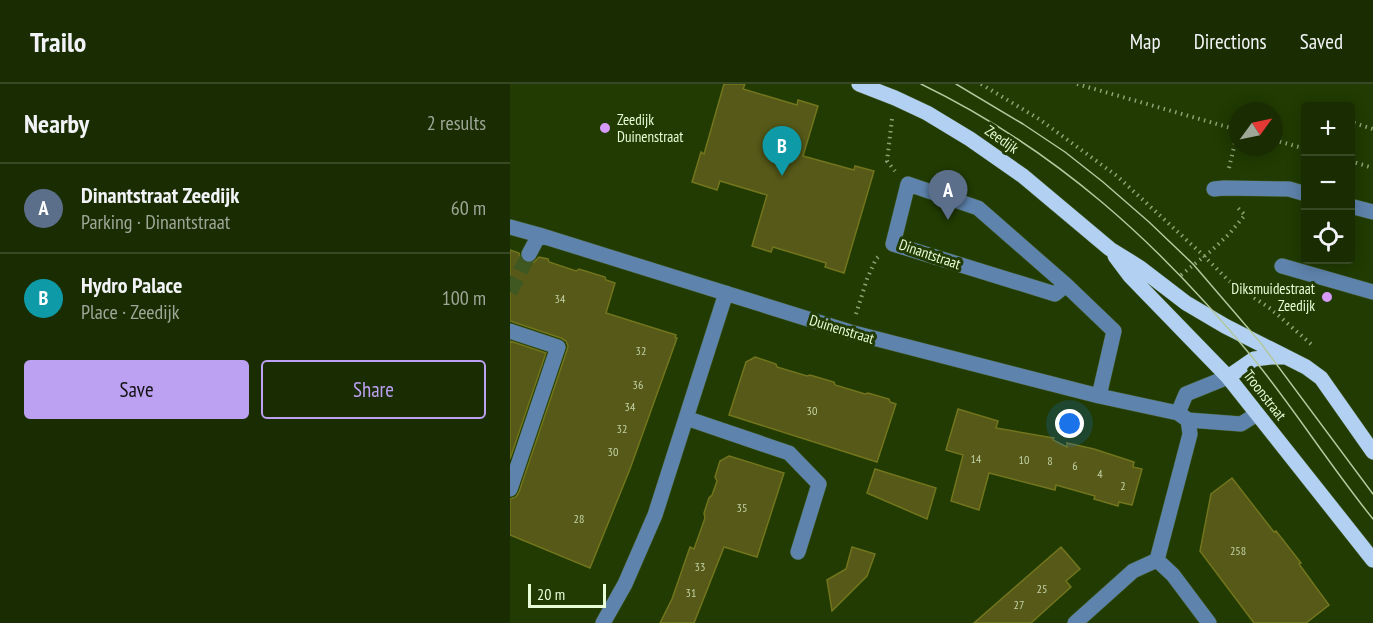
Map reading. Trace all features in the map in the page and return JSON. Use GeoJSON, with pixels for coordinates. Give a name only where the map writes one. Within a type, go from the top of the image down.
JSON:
{"type":"FeatureCollection","features":[{"type":"Feature","properties":{"kind":"main road","name":"Zeedijk"},"geometry":{"type":"LineString","coordinates":[[859,84],[895,98],[970,139],[1023,176],[1110,249],[1139,267],[1186,303],[1286,357]]}},
{"type":"Feature","properties":{"kind":"main road","name":"Zeedijk"},"geometry":{"type":"LineString","coordinates":[[1110,249],[1130,276],[1228,377]]}},
{"type":"Feature","properties":{"kind":"main road","name":"Troonstraat"},"geometry":{"type":"LineString","coordinates":[[1286,357],[1254,359],[1228,377],[1373,560]]}},
{"type":"Feature","properties":{"kind":"main road"},"geometry":{"type":"LineString","coordinates":[[1286,357],[1321,378],[1373,452]]}},
{"type":"Feature","properties":{"kind":"street"},"geometry":{"type":"LineString","coordinates":[[908,184],[978,208],[1066,285],[1113,332],[1099,396]]}},
{"type":"Feature","properties":{"kind":"street","name":"Dinantstraat"},"geometry":{"type":"LineString","coordinates":[[908,184],[893,244],[1055,294],[1066,285]]}},
{"type":"Feature","properties":{"kind":"street"},"geometry":{"type":"LineString","coordinates":[[1219,188],[1289,189],[1301,193]]}},
{"type":"Feature","properties":{"kind":"street"},"geometry":{"type":"LineString","coordinates":[[1355,207],[1373,212]]}},
{"type":"Feature","properties":{"kind":"street","name":"Duinenstraat"},"geometry":{"type":"LineString","coordinates":[[510,227],[850,332],[1099,396],[1183,416],[1241,424],[1257,414]]}},
{"type":"Feature","properties":{"kind":"street"},"geometry":{"type":"LineString","coordinates":[[529,254],[539,235]]}},
{"type":"Feature","properties":{"kind":"street"},"geometry":{"type":"LineString","coordinates":[[1282,266],[1373,292]]}},
{"type":"Feature","properties":{"kind":"street"},"geometry":{"type":"LineString","coordinates":[[603,623],[625,584],[655,515],[726,293]]}},
{"type":"Feature","properties":{"kind":"street"},"geometry":{"type":"LineString","coordinates":[[510,331],[558,347],[510,489]]}},
{"type":"Feature","properties":{"kind":"street"},"geometry":{"type":"LineString","coordinates":[[1157,560],[1190,434],[1183,416],[1186,394],[1228,377]]}},
{"type":"Feature","properties":{"kind":"street"},"geometry":{"type":"LineString","coordinates":[[686,418],[789,453],[819,484],[798,552]]}},
{"type":"Feature","properties":{"kind":"street"},"geometry":{"type":"LineString","coordinates":[[1075,623],[1133,571],[1157,560]]}},
{"type":"Feature","properties":{"kind":"street"},"geometry":{"type":"LineString","coordinates":[[1157,560],[1173,575],[1209,623]]}},
{"type":"Feature","properties":{"kind":"path"},"geometry":{"type":"LineString","coordinates":[[981,84],[1039,119],[1117,176],[1229,281],[1271,309],[1317,351]]}},
{"type":"Feature","properties":{"kind":"path"},"geometry":{"type":"LineString","coordinates":[[1077,84],[1229,127]]}},
{"type":"Feature","properties":{"kind":"path"},"geometry":{"type":"LineString","coordinates":[[895,98],[886,161],[908,184]]}},
{"type":"Feature","properties":{"kind":"path"},"geometry":{"type":"LineString","coordinates":[[1355,123],[1373,129]]}},
{"type":"Feature","properties":{"kind":"path"},"geometry":{"type":"LineString","coordinates":[[1283,143],[1301,148]]}},
{"type":"Feature","properties":{"kind":"path"},"geometry":{"type":"LineString","coordinates":[[1165,287],[1229,234],[1245,215],[1219,188],[1229,156]]}},
{"type":"Feature","properties":{"kind":"path"},"geometry":{"type":"LineString","coordinates":[[1355,163],[1373,168]]}},
{"type":"Feature","properties":{"kind":"path"},"geometry":{"type":"LineString","coordinates":[[856,313],[867,279]]}},
{"type":"Feature","properties":{"kind":"building"},"geometry":{"type":"Polygon","coordinates":[[[724,84],[745,84],[743,89],[797,105],[798,100],[818,106],[803,156],[854,170],[855,166],[874,171],[844,273],[825,267],[826,263],[773,247],[771,252],[752,246],[767,195],[720,181],[717,190],[692,182],[701,152],[704,154],[724,84]]]}},
{"type":"Feature","properties":{"kind":"building"},"geometry":{"type":"Polygon","coordinates":[[[510,250],[519,253],[525,263],[534,262],[539,257],[576,271],[579,269],[605,277],[606,280],[615,283],[606,313],[676,335],[677,338],[630,469],[590,568],[510,535],[510,499],[516,497],[519,492],[568,346],[561,338],[510,321],[510,250]]]}},
{"type":"Feature","properties":{"kind":"building"},"geometry":{"type":"Polygon","coordinates":[[[510,341],[546,353],[510,459],[510,341]]]}},
{"type":"Feature","properties":{"kind":"building"},"geometry":{"type":"Polygon","coordinates":[[[755,357],[776,364],[777,367],[889,399],[890,402],[896,404],[877,462],[729,415],[746,362],[755,357]]]}},
{"type":"Feature","properties":{"kind":"building"},"geometry":{"type":"Polygon","coordinates":[[[958,409],[998,421],[996,428],[1054,438],[1053,440],[1067,447],[1067,443],[1134,462],[1133,467],[1142,469],[1132,505],[1119,502],[1118,506],[1094,499],[1095,496],[1056,485],[1055,490],[989,473],[979,510],[951,501],[963,455],[946,450],[958,409]]]}},
{"type":"Feature","properties":{"kind":"building"},"geometry":{"type":"Polygon","coordinates":[[[729,456],[784,473],[757,557],[724,547],[694,623],[660,623],[672,599],[690,547],[694,549],[705,518],[704,513],[709,498],[717,481],[715,477],[720,461],[729,456]]]}},
{"type":"Feature","properties":{"kind":"building"},"geometry":{"type":"Polygon","coordinates":[[[875,469],[936,488],[927,519],[867,493],[875,469]]]}},
{"type":"Feature","properties":{"kind":"building"},"geometry":{"type":"Polygon","coordinates":[[[1232,478],[1301,563],[1299,564],[1329,605],[1306,623],[1254,623],[1200,551],[1211,494],[1232,478]]]}},
{"type":"Feature","properties":{"kind":"building"},"geometry":{"type":"Polygon","coordinates":[[[852,547],[875,554],[867,576],[832,611],[827,580],[846,569],[852,547]]]}},
{"type":"Feature","properties":{"kind":"building"},"geometry":{"type":"Polygon","coordinates":[[[1061,547],[1080,569],[1066,581],[1071,587],[1031,623],[974,623],[1061,547]]]}},
{"type":"Feature","properties":{"kind":"tunnel"},"geometry":{"type":"LineString","coordinates":[[510,292],[529,254]]}},
{"type":"Feature","properties":{"kind":"tram line"},"geometry":{"type":"LineString","coordinates":[[921,84],[1016,138],[1102,202],[1142,238],[1180,276],[1253,358],[1373,519]]}},
{"type":"Feature","properties":{"kind":"tram line"},"geometry":{"type":"LineString","coordinates":[[956,84],[1065,152],[1149,222],[1193,264],[1260,342],[1373,494]]}},
{"type":"Feature","properties":{"kind":"place","name":"Zeedijk Duinenstraat"},"geometry":{"type":"Point","coordinates":[605,128]}},
{"type":"Feature","properties":{"kind":"place","name":"Hydro Palace"},"geometry":{"type":"Point","coordinates":[782,176]}},
{"type":"Feature","properties":{"kind":"place","name":"Dinantstraat Zeedijk"},"geometry":{"type":"Point","coordinates":[948,220]}},
{"type":"Feature","properties":{"kind":"place","name":"Diksmuidestraat Zeedijk"},"geometry":{"type":"Point","coordinates":[1327,297]}}]}
